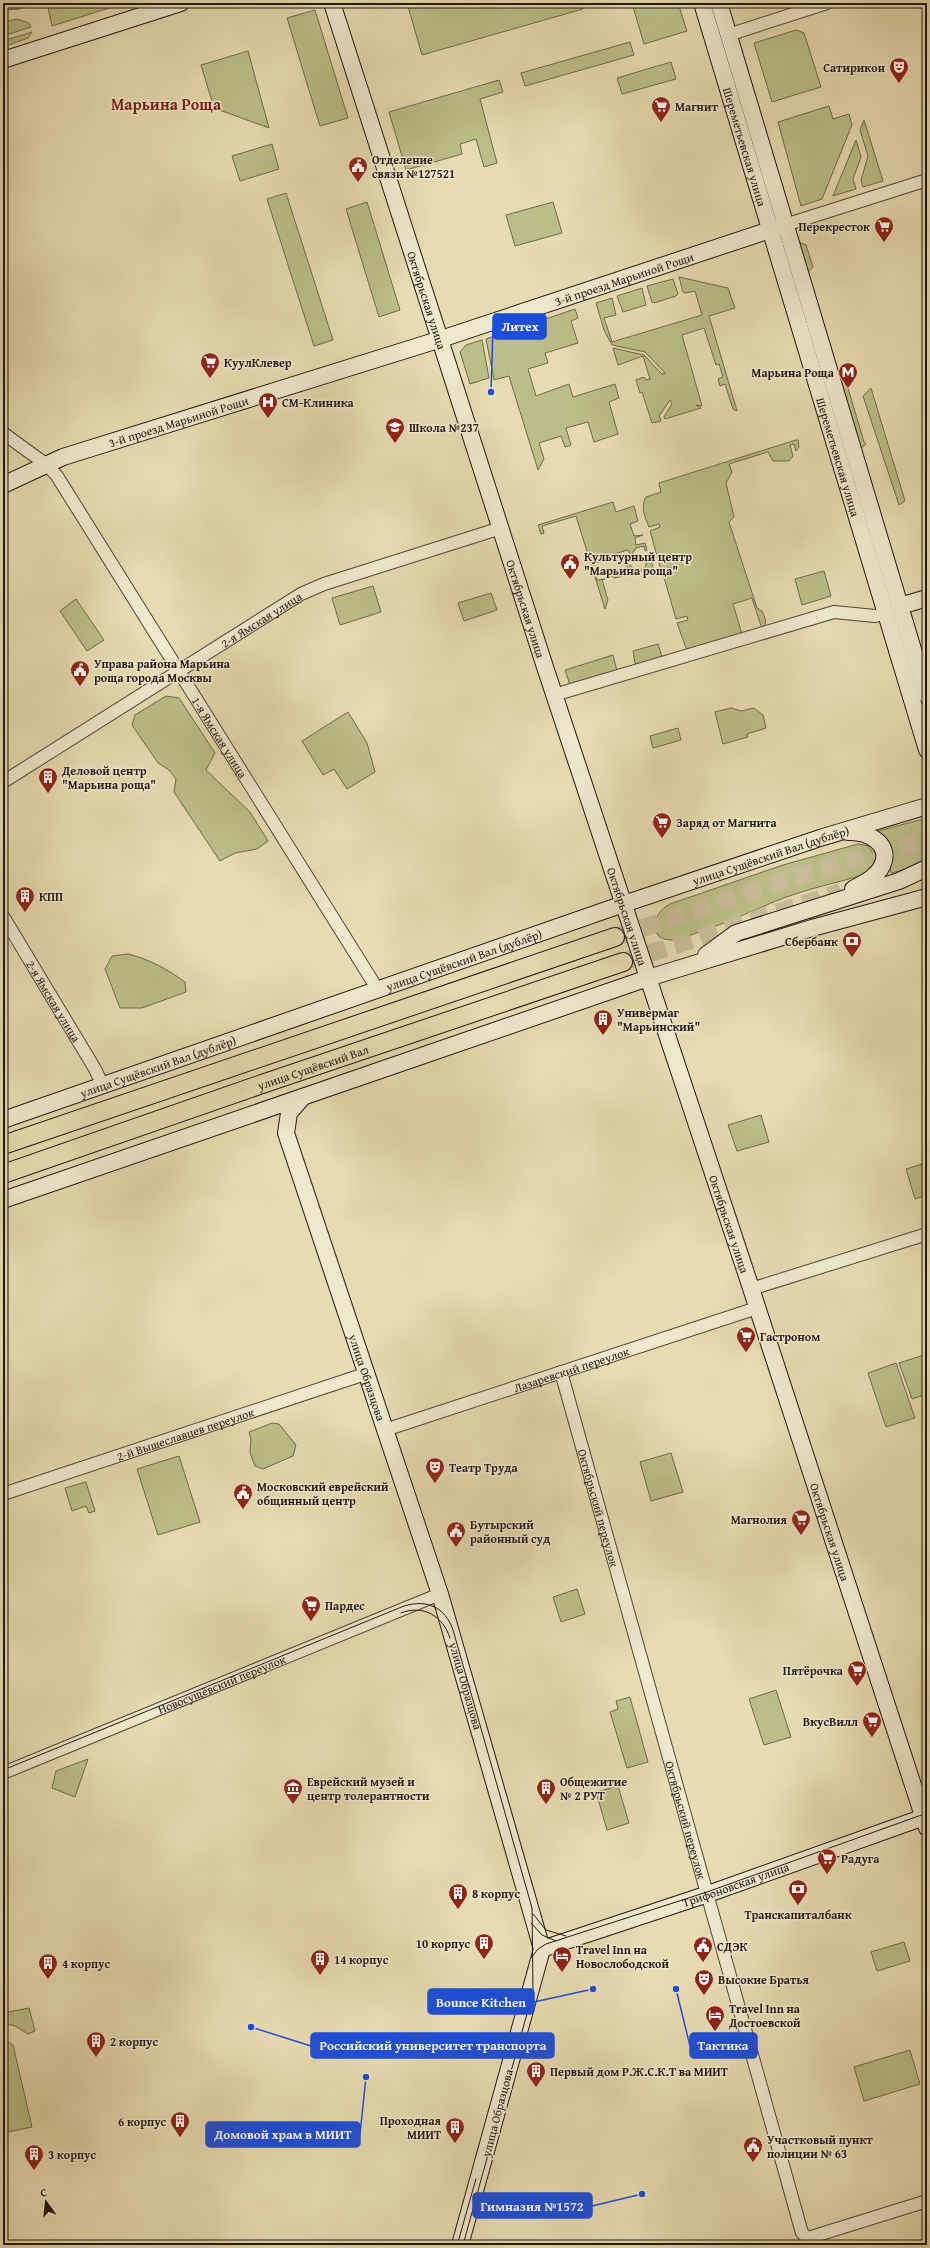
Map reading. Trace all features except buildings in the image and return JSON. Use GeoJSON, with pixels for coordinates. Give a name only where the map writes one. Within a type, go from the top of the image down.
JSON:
{"type":"FeatureCollection","features":[{"type":"Feature","properties":{"kind":"main road"},"geometry":{"type":"LineString","coordinates":[[3,1145],[615,937]]}},
{"type":"Feature","properties":{"kind":"main road","name":"улица Сущёвский Вал"},"geometry":{"type":"LineString","coordinates":[[3,1174],[265,1082],[623,962]]}},
{"type":"Feature","properties":{"kind":"street"},"geometry":{"type":"LineString","coordinates":[[3,60],[180,3]]}},
{"type":"Feature","properties":{"kind":"street","name":"Октябрьская улица"},"geometry":{"type":"LineString","coordinates":[[332,3],[438,340],[926,1821]]}},
{"type":"Feature","properties":{"kind":"street","name":"Шереметьевская улица"},"geometry":{"type":"LineString","coordinates":[[702,3],[778,227],[900,606],[927,696]]}},
{"type":"Feature","properties":{"kind":"street","name":"Шереметьевская улица"},"geometry":{"type":"LineString","coordinates":[[719,3],[778,227],[886,613],[927,750]]}},
{"type":"Feature","properties":{"kind":"street"},"geometry":{"type":"LineString","coordinates":[[728,35],[827,3]]}},
{"type":"Feature","properties":{"kind":"street","name":"3-й проезд Марьиной Рощи"},"geometry":{"type":"LineString","coordinates":[[3,485],[63,457],[438,340],[778,227],[927,180]]}},
{"type":"Feature","properties":{"kind":"street"},"geometry":{"type":"LineString","coordinates":[[3,433],[48,465]]}},
{"type":"Feature","properties":{"kind":"street","name":"1-я Ямская улица"},"geometry":{"type":"LineString","coordinates":[[48,465],[98,541],[378,990]]}},
{"type":"Feature","properties":{"kind":"street","name":"2-я Ямская улица"},"geometry":{"type":"LineString","coordinates":[[3,782],[301,594],[324,584],[500,528]]}},
{"type":"Feature","properties":{"kind":"street"},"geometry":{"type":"LineString","coordinates":[[900,606],[927,598]]}},
{"type":"Feature","properties":{"kind":"street"},"geometry":{"type":"LineString","coordinates":[[554,695],[834,612],[842,611],[870,616],[886,613]]}},
{"type":"Feature","properties":{"kind":"street"},"geometry":{"type":"LineString","coordinates":[[911,810],[927,796]]}},
{"type":"Feature","properties":{"kind":"street","name":"улица Сущёвский Вал (дублёр)"},"geometry":{"type":"LineString","coordinates":[[3,1120],[624,904],[823,837],[927,806]]}},
{"type":"Feature","properties":{"kind":"street"},"geometry":{"type":"LineString","coordinates":[[823,837],[842,832],[859,832],[871,836],[878,842],[884,851],[882,866],[874,876],[830,903]]}},
{"type":"Feature","properties":{"kind":"street"},"geometry":{"type":"LineString","coordinates":[[695,963],[736,933],[899,881],[927,868]]}},
{"type":"Feature","properties":{"kind":"street"},"geometry":{"type":"LineString","coordinates":[[3,1200],[648,978],[812,928],[927,898]]}},
{"type":"Feature","properties":{"kind":"street","name":"2-я Ямская улица"},"geometry":{"type":"LineString","coordinates":[[3,916],[95,1069],[103,1086]]}},
{"type":"Feature","properties":{"kind":"street","name":"улица Образцова"},"geometry":{"type":"LineString","coordinates":[[286,1133],[289,1113],[303,1097]]}},
{"type":"Feature","properties":{"kind":"street","name":"улица Образцова"},"geometry":{"type":"LineString","coordinates":[[250,1115],[261,1115],[272,1119],[286,1133],[368,1373],[385,1430],[440,1594],[542,1949],[460,2245]]}},
{"type":"Feature","properties":{"kind":"street"},"geometry":{"type":"LineString","coordinates":[[751,1289],[927,1234]]}},
{"type":"Feature","properties":{"kind":"street","name":"Лазаревский переулок"},"geometry":{"type":"LineString","coordinates":[[385,1430],[757,1308]]}},
{"type":"Feature","properties":{"kind":"street","name":"Октябрьский переулок"},"geometry":{"type":"LineString","coordinates":[[562,1372],[802,2233],[808,2238],[927,2201]]}},
{"type":"Feature","properties":{"kind":"street","name":"2-й Вышеславцев переулок"},"geometry":{"type":"LineString","coordinates":[[3,1494],[368,1373]]}},
{"type":"Feature","properties":{"kind":"street","name":"Новосущёвский переулок"},"geometry":{"type":"LineString","coordinates":[[3,1773],[440,1594]]}},
{"type":"Feature","properties":{"kind":"street","name":"Трифоновская улица"},"geometry":{"type":"LineString","coordinates":[[542,1949],[926,1821]]}},
{"type":"Feature","properties":{"kind":"green space"},"geometry":{"type":"Polygon","coordinates":[[[3,3],[26,3],[20,9],[3,10],[3,3]]]}},
{"type":"Feature","properties":{"kind":"green space"},"geometry":{"type":"Polygon","coordinates":[[[47,3],[125,3],[52,26],[47,3]]]}},
{"type":"Feature","properties":{"kind":"green space"},"geometry":{"type":"Polygon","coordinates":[[[407,3],[581,3],[583,9],[422,55],[407,3]]]}},
{"type":"Feature","properties":{"kind":"green space"},"geometry":{"type":"Polygon","coordinates":[[[632,3],[678,3],[687,31],[644,44],[632,3]]]}},
{"type":"Feature","properties":{"kind":"green space"},"geometry":{"type":"Polygon","coordinates":[[[315,10],[348,118],[320,126],[287,18],[315,10]]]}},
{"type":"Feature","properties":{"kind":"green space"},"geometry":{"type":"Polygon","coordinates":[[[17,19],[29,23],[31,27],[3,36],[3,22],[17,19]]]}},
{"type":"Feature","properties":{"kind":"green space"},"geometry":{"type":"Polygon","coordinates":[[[796,30],[804,33],[821,87],[772,102],[754,43],[796,30]]]}},
{"type":"Feature","properties":{"kind":"green space"},"geometry":{"type":"Polygon","coordinates":[[[32,32],[28,38],[3,47],[3,41],[32,32]]]}},
{"type":"Feature","properties":{"kind":"green space"},"geometry":{"type":"Polygon","coordinates":[[[630,42],[634,55],[525,86],[521,73],[630,42]]]}},
{"type":"Feature","properties":{"kind":"green space"},"geometry":{"type":"Polygon","coordinates":[[[248,51],[269,128],[214,108],[201,65],[248,51]]]}},
{"type":"Feature","properties":{"kind":"green space"},"geometry":{"type":"Polygon","coordinates":[[[671,62],[676,79],[622,94],[617,78],[671,62]]]}},
{"type":"Feature","properties":{"kind":"green space"},"geometry":{"type":"Polygon","coordinates":[[[499,80],[503,92],[480,99],[497,163],[484,167],[476,139],[460,144],[462,154],[406,170],[389,112],[499,80]]]}},
{"type":"Feature","properties":{"kind":"green space"},"geometry":{"type":"Polygon","coordinates":[[[829,106],[833,119],[849,114],[852,125],[822,199],[801,206],[778,122],[829,106]]]}},
{"type":"Feature","properties":{"kind":"green space"},"geometry":{"type":"Polygon","coordinates":[[[864,120],[883,181],[863,187],[861,180],[868,156],[860,130],[864,120]]]}},
{"type":"Feature","properties":{"kind":"green space"},"geometry":{"type":"Polygon","coordinates":[[[856,140],[861,157],[853,179],[856,189],[833,196],[856,140]]]}},
{"type":"Feature","properties":{"kind":"green space"},"geometry":{"type":"Polygon","coordinates":[[[272,144],[279,169],[240,181],[232,156],[272,144]]]}},
{"type":"Feature","properties":{"kind":"green space"},"geometry":{"type":"Polygon","coordinates":[[[286,193],[333,340],[314,346],[267,199],[286,193]]]}},
{"type":"Feature","properties":{"kind":"green space"},"geometry":{"type":"Polygon","coordinates":[[[367,202],[400,310],[379,317],[346,209],[367,202]]]}},
{"type":"Feature","properties":{"kind":"green space"},"geometry":{"type":"Polygon","coordinates":[[[553,202],[562,233],[515,246],[506,215],[553,202]]]}},
{"type":"Feature","properties":{"kind":"green space"},"geometry":{"type":"Polygon","coordinates":[[[799,242],[806,245],[813,267],[806,274],[799,242]]]}},
{"type":"Feature","properties":{"kind":"green space"},"geometry":{"type":"Polygon","coordinates":[[[679,277],[728,288],[735,308],[709,316],[737,411],[733,409],[725,384],[720,386],[718,379],[723,377],[719,364],[716,365],[704,328],[682,335],[702,406],[696,405],[701,408],[665,419],[664,417],[672,404],[670,400],[659,416],[661,421],[652,423],[642,392],[640,393],[636,380],[644,377],[646,380],[650,379],[643,356],[618,365],[613,348],[644,355],[662,374],[665,373],[645,352],[612,345],[604,330],[596,303],[612,298],[616,315],[604,318],[612,342],[702,315],[695,291],[683,292],[679,277]]]}},
{"type":"Feature","properties":{"kind":"green space"},"geometry":{"type":"Polygon","coordinates":[[[673,279],[678,294],[654,303],[652,302],[647,286],[673,279]]]}},
{"type":"Feature","properties":{"kind":"green space"},"geometry":{"type":"Polygon","coordinates":[[[642,288],[646,305],[623,312],[617,296],[642,288]]]}},
{"type":"Feature","properties":{"kind":"green space"},"geometry":{"type":"Polygon","coordinates":[[[575,309],[578,318],[571,321],[578,343],[545,353],[548,363],[528,369],[536,396],[569,384],[573,397],[615,384],[619,398],[609,402],[618,434],[594,442],[588,422],[566,428],[571,445],[565,447],[561,436],[539,443],[544,459],[538,470],[509,376],[494,380],[486,339],[575,309]]]}},
{"type":"Feature","properties":{"kind":"green space"},"geometry":{"type":"Polygon","coordinates":[[[482,340],[489,378],[470,384],[460,352],[466,345],[482,340]]]}},
{"type":"Feature","properties":{"kind":"green space"},"geometry":{"type":"Polygon","coordinates":[[[842,368],[864,442],[866,444],[859,450],[836,374],[842,368]]]}},
{"type":"Feature","properties":{"kind":"green space"},"geometry":{"type":"Polygon","coordinates":[[[871,388],[905,501],[899,505],[863,396],[871,388]]]}},
{"type":"Feature","properties":{"kind":"green space"},"geometry":{"type":"Polygon","coordinates":[[[798,440],[799,447],[796,451],[794,444],[790,445],[793,456],[789,461],[773,461],[768,452],[729,464],[732,472],[726,483],[734,517],[729,522],[757,608],[762,611],[765,618],[764,627],[762,629],[752,598],[733,604],[742,634],[690,650],[686,648],[677,623],[688,620],[687,616],[676,619],[663,574],[673,571],[672,567],[661,570],[650,531],[660,527],[659,524],[649,527],[643,508],[646,497],[661,492],[659,483],[798,440]]]}},
{"type":"Feature","properties":{"kind":"green space"},"geometry":{"type":"Polygon","coordinates":[[[613,502],[616,512],[634,506],[638,521],[630,524],[634,536],[643,535],[635,538],[636,545],[645,543],[647,550],[645,551],[644,546],[636,548],[631,556],[628,550],[607,556],[606,559],[595,563],[593,567],[597,580],[605,579],[602,580],[608,600],[605,609],[576,516],[542,526],[544,533],[541,534],[538,525],[613,502]]]}},
{"type":"Feature","properties":{"kind":"green space"},"geometry":{"type":"Polygon","coordinates":[[[647,561],[651,561],[655,573],[653,575],[646,570],[615,578],[611,576],[612,571],[615,576],[627,573],[627,565],[630,565],[635,571],[645,568],[647,561]]]}},
{"type":"Feature","properties":{"kind":"green space"},"geometry":{"type":"Polygon","coordinates":[[[824,571],[831,596],[802,605],[795,579],[824,571]]]}},
{"type":"Feature","properties":{"kind":"green space"},"geometry":{"type":"Polygon","coordinates":[[[373,586],[381,612],[340,625],[332,598],[373,586]]]}},
{"type":"Feature","properties":{"kind":"green space"},"geometry":{"type":"Polygon","coordinates":[[[491,593],[497,610],[464,621],[458,603],[491,593]]]}},
{"type":"Feature","properties":{"kind":"green space"},"geometry":{"type":"Polygon","coordinates":[[[76,599],[104,640],[87,651],[60,611],[76,599]]]}},
{"type":"Feature","properties":{"kind":"green space"},"geometry":{"type":"Polygon","coordinates":[[[658,644],[662,657],[638,665],[635,663],[633,651],[658,644]]]}},
{"type":"Feature","properties":{"kind":"green space"},"geometry":{"type":"Polygon","coordinates":[[[613,655],[617,671],[570,685],[565,670],[613,655]]]}},
{"type":"Feature","properties":{"kind":"green space"},"geometry":{"type":"Polygon","coordinates":[[[166,696],[179,698],[215,753],[206,770],[250,812],[268,841],[257,849],[235,853],[220,861],[174,792],[176,779],[169,770],[158,763],[132,725],[135,715],[166,696]]]}},
{"type":"Feature","properties":{"kind":"green space"},"geometry":{"type":"Polygon","coordinates":[[[731,708],[741,711],[754,708],[763,715],[766,728],[747,734],[748,737],[723,744],[715,712],[731,708]]]}},
{"type":"Feature","properties":{"kind":"green space"},"geometry":{"type":"Polygon","coordinates":[[[348,712],[367,743],[375,772],[347,789],[334,769],[323,775],[302,741],[348,712]]]}},
{"type":"Feature","properties":{"kind":"green space"},"geometry":{"type":"Polygon","coordinates":[[[678,728],[681,740],[653,748],[650,736],[678,728]]]}},
{"type":"Feature","properties":{"kind":"green space"},"geometry":{"type":"Polygon","coordinates":[[[927,818],[927,858],[904,870],[891,873],[883,836],[878,831],[927,818]]]}},
{"type":"Feature","properties":{"kind":"green space"},"geometry":{"type":"Polygon","coordinates":[[[858,844],[868,846],[875,856],[873,868],[863,875],[791,895],[720,925],[680,939],[665,939],[659,936],[656,931],[656,920],[659,914],[670,904],[783,865],[858,844]]]}},
{"type":"Feature","properties":{"kind":"green space"},"geometry":{"type":"Polygon","coordinates":[[[128,954],[151,962],[178,977],[185,982],[186,992],[142,1008],[120,1008],[105,969],[112,956],[128,954]]]}},
{"type":"Feature","properties":{"kind":"green space"},"geometry":{"type":"Polygon","coordinates":[[[761,1115],[769,1142],[737,1151],[728,1125],[761,1115]]]}},
{"type":"Feature","properties":{"kind":"green space"},"geometry":{"type":"Polygon","coordinates":[[[922,1164],[927,1182],[927,1195],[915,1199],[906,1169],[922,1164]]]}},
{"type":"Feature","properties":{"kind":"green space"},"geometry":{"type":"Polygon","coordinates":[[[927,1354],[927,1394],[912,1399],[899,1363],[927,1354]]]}},
{"type":"Feature","properties":{"kind":"green space"},"geometry":{"type":"Polygon","coordinates":[[[896,1363],[915,1418],[886,1427],[868,1373],[896,1363]]]}},
{"type":"Feature","properties":{"kind":"green space"},"geometry":{"type":"Polygon","coordinates":[[[272,1423],[279,1424],[296,1445],[293,1456],[263,1469],[255,1466],[250,1453],[251,1439],[249,1432],[272,1423]]]}},
{"type":"Feature","properties":{"kind":"green space"},"geometry":{"type":"Polygon","coordinates":[[[671,1453],[683,1492],[651,1501],[640,1462],[671,1453]]]}},
{"type":"Feature","properties":{"kind":"green space"},"geometry":{"type":"Polygon","coordinates":[[[179,1456],[200,1522],[158,1535],[137,1469],[179,1456]]]}},
{"type":"Feature","properties":{"kind":"green space"},"geometry":{"type":"Polygon","coordinates":[[[86,1482],[95,1511],[89,1513],[86,1506],[72,1511],[65,1488],[86,1482]]]}},
{"type":"Feature","properties":{"kind":"green space"},"geometry":{"type":"Polygon","coordinates":[[[577,1589],[585,1614],[561,1622],[553,1597],[577,1589]]]}},
{"type":"Feature","properties":{"kind":"green space"},"geometry":{"type":"Polygon","coordinates":[[[776,1690],[791,1737],[764,1745],[749,1699],[776,1690]]]}},
{"type":"Feature","properties":{"kind":"green space"},"geometry":{"type":"Polygon","coordinates":[[[630,1697],[648,1762],[627,1768],[610,1712],[618,1709],[616,1701],[630,1697]]]}},
{"type":"Feature","properties":{"kind":"green space"},"geometry":{"type":"Polygon","coordinates":[[[88,1759],[75,1797],[52,1788],[56,1771],[88,1759]]]}},
{"type":"Feature","properties":{"kind":"green space"},"geometry":{"type":"Polygon","coordinates":[[[618,1786],[629,1823],[607,1830],[596,1792],[618,1786]]]}},
{"type":"Feature","properties":{"kind":"green space"},"geometry":{"type":"Polygon","coordinates":[[[904,1942],[910,1961],[877,1971],[871,1952],[904,1942]]]}},
{"type":"Feature","properties":{"kind":"green space"},"geometry":{"type":"Polygon","coordinates":[[[29,2008],[35,2031],[28,2034],[15,2026],[3,2023],[3,2013],[29,2008]]]}},
{"type":"Feature","properties":{"kind":"green space"},"geometry":{"type":"Polygon","coordinates":[[[3,2039],[13,2045],[32,2127],[3,2133],[3,2039]]]}},
{"type":"Feature","properties":{"kind":"green space"},"geometry":{"type":"Polygon","coordinates":[[[910,2050],[920,2084],[864,2101],[854,2067],[910,2050]]]}},
{"type":"Feature","properties":{"kind":"tunnel"},"geometry":{"type":"LineString","coordinates":[[616,937],[795,877],[927,840]]}},
{"type":"Feature","properties":{"kind":"tunnel"},"geometry":{"type":"LineString","coordinates":[[623,962],[841,892]]}},
{"type":"Feature","properties":{"kind":"tram line"},"geometry":{"type":"LineString","coordinates":[[3,1770],[404,1606],[412,1604],[428,1604],[440,1610],[450,1622],[453,1630],[532,1908],[533,1992],[463,2245]]}},
{"type":"Feature","properties":{"kind":"tram line"},"geometry":{"type":"LineString","coordinates":[[401,1613],[417,1610],[431,1614],[437,1618],[447,1630],[450,1638]]}},
{"type":"Feature","properties":{"kind":"tram line"},"geometry":{"type":"LineString","coordinates":[[531,1958],[538,1949],[546,1944],[707,1892],[927,1813]]}},
{"type":"Feature","properties":{"kind":"tram line"},"geometry":{"type":"LineString","coordinates":[[533,1914],[546,1930],[566,1936]]}},
{"type":"Feature","properties":{"kind":"tram line"},"geometry":{"type":"LineString","coordinates":[[531,1923],[542,1935],[556,1941]]}},
{"type":"Feature","properties":{"kind":"tram line"},"geometry":{"type":"LineString","coordinates":[[458,2242],[476,2179]]}},
{"type":"Feature","properties":{"kind":"place","name":"Сатирикон"},"geometry":{"type":"Point","coordinates":[899,84]}},
{"type":"Feature","properties":{"kind":"place","name":"Магнит"},"geometry":{"type":"Point","coordinates":[661,123]}},
{"type":"Feature","properties":{"kind":"place","name":"Отделение связи №127521"},"geometry":{"type":"Point","coordinates":[358,183]}},
{"type":"Feature","properties":{"kind":"place","name":"Перекресток"},"geometry":{"type":"Point","coordinates":[884,243]}},
{"type":"Feature","properties":{"kind":"place","name":"КуулКлевер"},"geometry":{"type":"Point","coordinates":[210,379]}},
{"type":"Feature","properties":{"kind":"place","name":"Марьина Роща"},"geometry":{"type":"Point","coordinates":[848,389]}},
{"type":"Feature","properties":{"kind":"place","name":"Литех"},"geometry":{"type":"Point","coordinates":[491,392]}},
{"type":"Feature","properties":{"kind":"place","name":"СМ-Клиника"},"geometry":{"type":"Point","coordinates":[268,419]}},
{"type":"Feature","properties":{"kind":"place","name":"Школа №237"},"geometry":{"type":"Point","coordinates":[395,444]}},
{"type":"Feature","properties":{"kind":"place","name":"Культурный центр \"Марьина роща\""},"geometry":{"type":"Point","coordinates":[570,580]}},
{"type":"Feature","properties":{"kind":"place","name":"Управа района Марьина роща города Москвы"},"geometry":{"type":"Point","coordinates":[80,687]}},
{"type":"Feature","properties":{"kind":"place","name":"Деловой центр \"Марьина роща\""},"geometry":{"type":"Point","coordinates":[48,794]}},
{"type":"Feature","properties":{"kind":"place","name":"Заряд от Магнита"},"geometry":{"type":"Point","coordinates":[662,839]}},
{"type":"Feature","properties":{"kind":"place","name":"КПП"},"geometry":{"type":"Point","coordinates":[25,913]}},
{"type":"Feature","properties":{"kind":"place","name":"Сбербанк"},"geometry":{"type":"Point","coordinates":[852,958]}},
{"type":"Feature","properties":{"kind":"place","name":"Универмаг \"Марьинский\""},"geometry":{"type":"Point","coordinates":[603,1036]}},
{"type":"Feature","properties":{"kind":"place","name":"Гастроном"},"geometry":{"type":"Point","coordinates":[746,1353]}},
{"type":"Feature","properties":{"kind":"place","name":"Театр Труда"},"geometry":{"type":"Point","coordinates":[435,1484]}},
{"type":"Feature","properties":{"kind":"place","name":"Московский еврейский общинный центр"},"geometry":{"type":"Point","coordinates":[243,1510]}},
{"type":"Feature","properties":{"kind":"place","name":"Магнолия"},"geometry":{"type":"Point","coordinates":[801,1536]}},
{"type":"Feature","properties":{"kind":"place","name":"Бутырский районный суд"},"geometry":{"type":"Point","coordinates":[456,1548]}},
{"type":"Feature","properties":{"kind":"place","name":"Пардес"},"geometry":{"type":"Point","coordinates":[311,1622]}},
{"type":"Feature","properties":{"kind":"place","name":"Пятёрочка"},"geometry":{"type":"Point","coordinates":[857,1687]}},
{"type":"Feature","properties":{"kind":"place","name":"ВкусВилл"},"geometry":{"type":"Point","coordinates":[872,1738]}},
{"type":"Feature","properties":{"kind":"place","name":"Еврейский музей и центр толерантности"},"geometry":{"type":"Point","coordinates":[293,1805]}},
{"type":"Feature","properties":{"kind":"place","name":"Общежитие № 2 РУТ"},"geometry":{"type":"Point","coordinates":[546,1805]}},
{"type":"Feature","properties":{"kind":"place","name":"Радуга"},"geometry":{"type":"Point","coordinates":[827,1875]}},
{"type":"Feature","properties":{"kind":"place","name":"Транскапиталбанк"},"geometry":{"type":"Point","coordinates":[798,1906]}},
{"type":"Feature","properties":{"kind":"place","name":"8 корпус"},"geometry":{"type":"Point","coordinates":[458,1910]}},
{"type":"Feature","properties":{"kind":"place","name":"10 корпус"},"geometry":{"type":"Point","coordinates":[484,1960]}},
{"type":"Feature","properties":{"kind":"place","name":"СДЭК"},"geometry":{"type":"Point","coordinates":[703,1963]}},
{"type":"Feature","properties":{"kind":"place","name":"Travel Inn на Новослободской"},"geometry":{"type":"Point","coordinates":[562,1973]}},
{"type":"Feature","properties":{"kind":"place","name":"14 корпус"},"geometry":{"type":"Point","coordinates":[320,1976]}},
{"type":"Feature","properties":{"kind":"place","name":"4 корпус"},"geometry":{"type":"Point","coordinates":[48,1980]}},
{"type":"Feature","properties":{"kind":"place","name":"Bounce Kitchen"},"geometry":{"type":"Point","coordinates":[593,1989]}},
{"type":"Feature","properties":{"kind":"place","name":"Тактика"},"geometry":{"type":"Point","coordinates":[676,1989]}},
{"type":"Feature","properties":{"kind":"place","name":"Высокие Братья"},"geometry":{"type":"Point","coordinates":[704,1996]}},
{"type":"Feature","properties":{"kind":"place","name":"Российский университет транспорта"},"geometry":{"type":"Point","coordinates":[251,2027]}},
{"type":"Feature","properties":{"kind":"place","name":"Travel Inn на Достоевской"},"geometry":{"type":"Point","coordinates":[715,2032]}},
{"type":"Feature","properties":{"kind":"place","name":"2 корпус"},"geometry":{"type":"Point","coordinates":[96,2058]}},
{"type":"Feature","properties":{"kind":"place","name":"Домовой храм в МИИТ"},"geometry":{"type":"Point","coordinates":[366,2077]}},
{"type":"Feature","properties":{"kind":"place","name":"Первый дом Р.Ж.С.К.Т ва МИИТ"},"geometry":{"type":"Point","coordinates":[536,2088]}},
{"type":"Feature","properties":{"kind":"place","name":"6 корпус"},"geometry":{"type":"Point","coordinates":[180,2138]}},
{"type":"Feature","properties":{"kind":"place","name":"Проходная МИИТ"},"geometry":{"type":"Point","coordinates":[455,2144]}},
{"type":"Feature","properties":{"kind":"place","name":"Участковый пункт полиции № 63"},"geometry":{"type":"Point","coordinates":[753,2163]}},
{"type":"Feature","properties":{"kind":"place","name":"3 корпус"},"geometry":{"type":"Point","coordinates":[34,2171]}},
{"type":"Feature","properties":{"kind":"place","name":"Гимназия №1572"},"geometry":{"type":"Point","coordinates":[642,2194]}},
{"type":"Feature","properties":{"kind":"district","name":"Марьина Роща"},"geometry":{"type":"Point","coordinates":[166,104]}}]}
